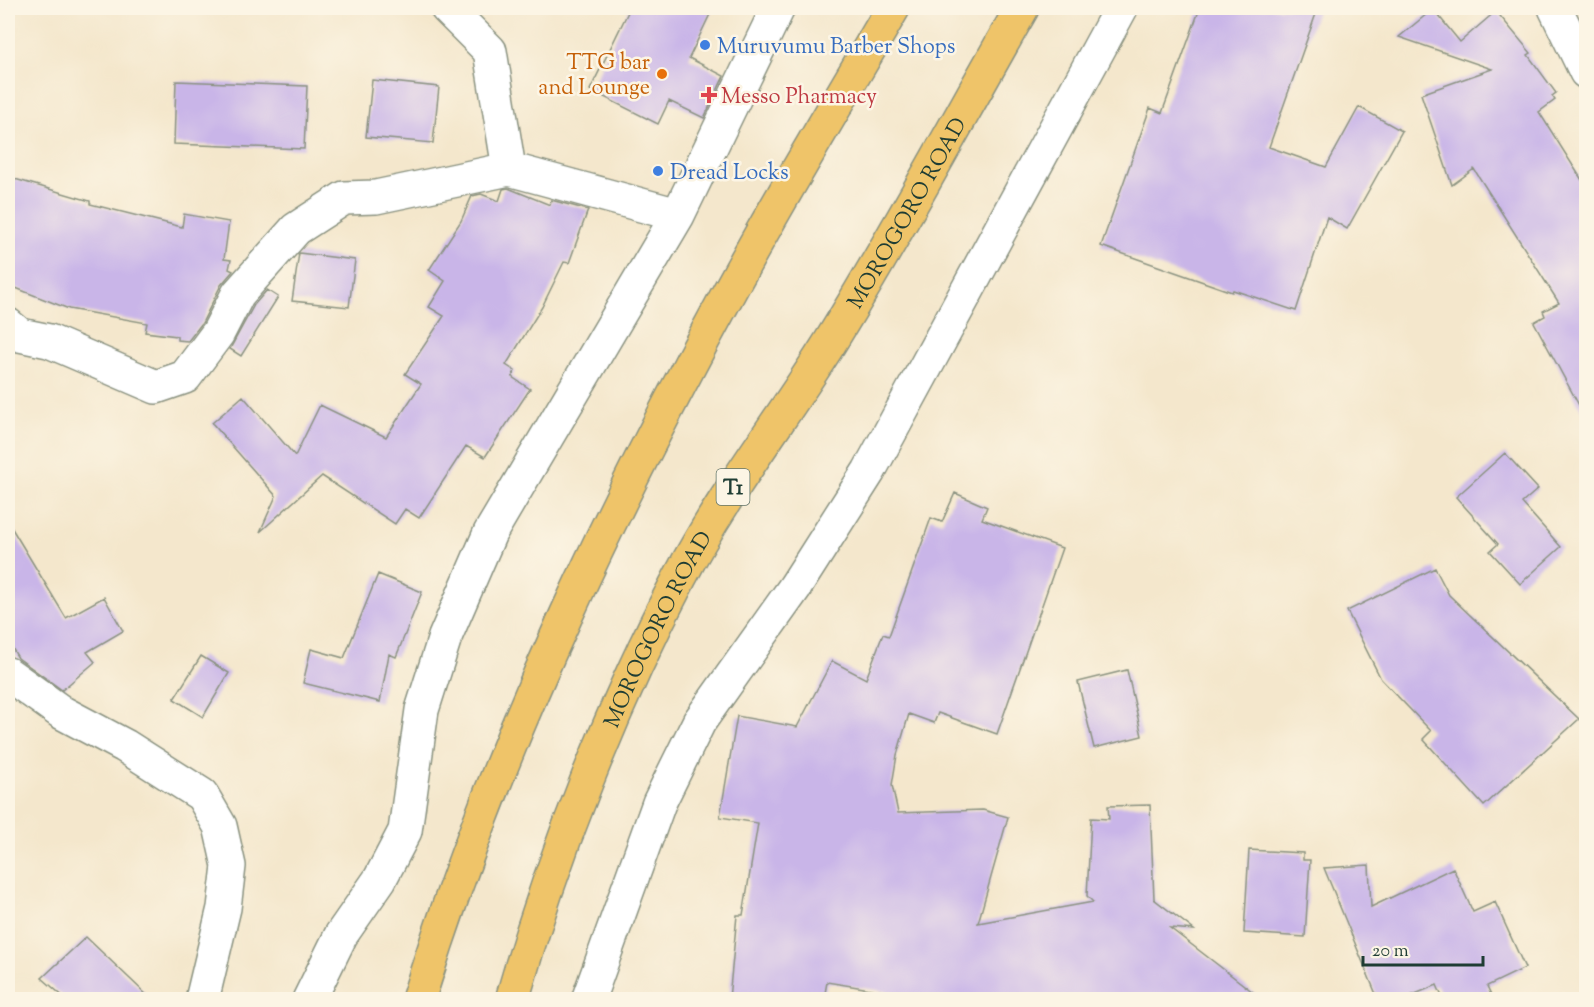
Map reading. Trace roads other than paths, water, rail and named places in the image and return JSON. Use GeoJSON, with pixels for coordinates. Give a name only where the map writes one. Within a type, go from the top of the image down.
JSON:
{"type":"FeatureCollection","features":[{"type":"Feature","properties":{"kind":"highway"},"geometry":{"type":"LineString","coordinates":[[418,999],[448,905],[507,751],[574,598],[658,428],[751,252],[893,8]]}},
{"type":"Feature","properties":{"kind":"highway","name":"MOROGORO ROAD"},"geometry":{"type":"LineString","coordinates":[[512,999],[534,922],[584,792],[631,678],[681,576],[729,494],[827,347],[868,280],[1022,8]]}},
{"type":"Feature","properties":{"kind":"street"},"geometry":{"type":"LineString","coordinates":[[447,8],[490,51],[509,170]]}},
{"type":"Feature","properties":{"kind":"street"},"geometry":{"type":"LineString","coordinates":[[309,999],[341,935],[380,879],[405,831],[422,710],[445,637],[490,533],[678,214],[778,8]]}},
{"type":"Feature","properties":{"kind":"street"},"geometry":{"type":"LineString","coordinates":[[588,999],[659,803],[699,722],[795,586],[869,471],[1120,8]]}},
{"type":"Feature","properties":{"kind":"street"},"geometry":{"type":"LineString","coordinates":[[1555,8],[1587,72]]}},
{"type":"Feature","properties":{"kind":"street"},"geometry":{"type":"LineString","coordinates":[[8,325],[20,335],[49,341],[156,387],[185,377],[218,333],[238,294],[296,229],[344,198],[376,197],[509,170],[678,214]]}},
{"type":"Feature","properties":{"kind":"street"},"geometry":{"type":"LineString","coordinates":[[8,674],[61,712],[125,746],[202,795],[220,826],[229,866],[224,908],[202,999]]}},
{"type":"Feature","properties":{"kind":"place","name":"Muruvumu Barber Shops"},"geometry":{"type":"Point","coordinates":[705,45]}},
{"type":"Feature","properties":{"kind":"place","name":"TTG bar and Lounge"},"geometry":{"type":"Point","coordinates":[662,74]}},
{"type":"Feature","properties":{"kind":"place","name":"Messo Pharmacy"},"geometry":{"type":"Point","coordinates":[709,95]}},
{"type":"Feature","properties":{"kind":"place","name":"Dread Locks"},"geometry":{"type":"Point","coordinates":[658,171]}}]}
